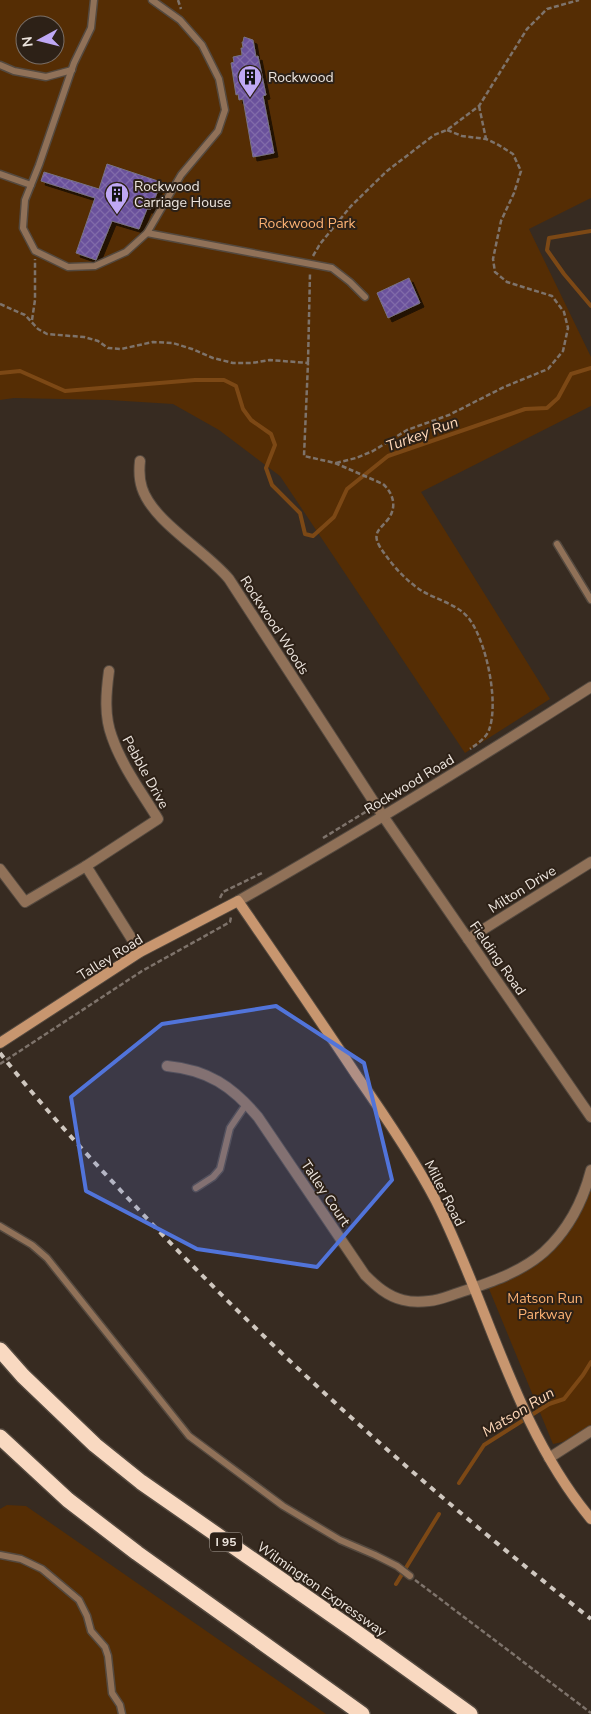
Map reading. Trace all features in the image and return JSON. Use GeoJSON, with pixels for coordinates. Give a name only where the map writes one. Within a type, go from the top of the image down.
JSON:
{"type":"FeatureCollection","features":[{"type":"Feature","properties":{"kind":"highway","name":"Wilmington Expressway"},"geometry":{"type":"LineString","coordinates":[[0,1350],[22,1376],[94,1445],[141,1482],[470,1714]]}},
{"type":"Feature","properties":{"kind":"highway"},"geometry":{"type":"LineString","coordinates":[[0,1438],[68,1500],[137,1553],[362,1714]]}},
{"type":"Feature","properties":{"kind":"street","name":"Rockwood Woods"},"geometry":{"type":"LineString","coordinates":[[140,461],[139,474],[141,486],[151,505],[188,543],[215,563],[228,579],[383,816]]}},
{"type":"Feature","properties":{"kind":"street","name":"Pebble Drive"},"geometry":{"type":"LineString","coordinates":[[86,866],[158,819],[119,755],[111,737],[106,704],[109,671]]}},
{"type":"Feature","properties":{"kind":"street","name":"Rockwood Road"},"geometry":{"type":"LineString","coordinates":[[238,901],[315,858],[591,687]]}},
{"type":"Feature","properties":{"kind":"street","name":"Fielding Road"},"geometry":{"type":"LineString","coordinates":[[383,816],[591,1117]]}},
{"type":"Feature","properties":{"kind":"street","name":"Milton Drive"},"geometry":{"type":"LineString","coordinates":[[468,939],[591,862]]}},
{"type":"Feature","properties":{"kind":"street"},"geometry":{"type":"LineString","coordinates":[[0,869],[25,902],[86,866],[140,952]]}},
{"type":"Feature","properties":{"kind":"street","name":"Talley Road"},"geometry":{"type":"LineString","coordinates":[[0,1043],[140,952],[238,901]]}},
{"type":"Feature","properties":{"kind":"street","name":"Miller Road"},"geometry":{"type":"LineString","coordinates":[[238,901],[380,1109],[424,1179],[448,1228],[532,1426],[561,1478],[591,1519]]}},
{"type":"Feature","properties":{"kind":"street","name":"Talley Court"},"geometry":{"type":"LineString","coordinates":[[167,1066],[190,1070],[214,1078],[226,1085],[247,1103],[355,1261],[384,1292],[404,1300],[427,1302],[440,1300],[474,1289],[488,1284],[543,1252],[556,1240],[575,1213],[587,1186],[591,1170]]}},
{"type":"Feature","properties":{"kind":"street"},"geometry":{"type":"LineString","coordinates":[[549,1458],[591,1431]]}},
{"type":"Feature","properties":{"kind":"lane"},"geometry":{"type":"LineString","coordinates":[[94,0],[91,28],[72,70],[25,200],[23,228],[35,251],[68,267],[95,266],[126,252],[146,233],[181,175],[218,131],[225,110],[219,79],[202,45],[180,20],[152,0]]}},
{"type":"Feature","properties":{"kind":"lane"},"geometry":{"type":"LineString","coordinates":[[0,65],[14,71],[46,77],[72,70]]}},
{"type":"Feature","properties":{"kind":"lane"},"geometry":{"type":"LineString","coordinates":[[0,174],[31,185]]}},
{"type":"Feature","properties":{"kind":"lane"},"geometry":{"type":"LineString","coordinates":[[146,233],[332,268],[365,297]]}},
{"type":"Feature","properties":{"kind":"lane"},"geometry":{"type":"LineString","coordinates":[[557,544],[591,600]]}},
{"type":"Feature","properties":{"kind":"lane"},"geometry":{"type":"LineString","coordinates":[[196,1188],[213,1177],[220,1169],[230,1128],[247,1103]]}},
{"type":"Feature","properties":{"kind":"lane"},"geometry":{"type":"LineString","coordinates":[[0,1226],[32,1245],[47,1258],[189,1436],[282,1506],[340,1540],[397,1566],[410,1576]]}},
{"type":"Feature","properties":{"kind":"lane"},"geometry":{"type":"LineString","coordinates":[[0,1555],[21,1559],[42,1569],[79,1600],[91,1630],[105,1647],[108,1656],[112,1693],[120,1705],[122,1713]]}},
{"type":"Feature","properties":{"kind":"path"},"geometry":{"type":"LineString","coordinates":[[489,731],[492,716],[490,668],[482,644],[470,620],[460,611],[423,592],[410,582],[376,540],[377,533],[382,524],[389,518],[394,500],[390,490],[384,484],[334,463],[304,456],[310,272],[308,264],[320,244],[350,206],[387,170],[479,106],[527,29],[547,9],[579,0]]}},
{"type":"Feature","properties":{"kind":"path"},"geometry":{"type":"LineString","coordinates":[[479,106],[486,139]]}},
{"type":"Feature","properties":{"kind":"path"},"geometry":{"type":"LineString","coordinates":[[334,463],[365,455],[406,430],[449,415],[504,387],[548,369],[564,351],[568,328],[564,312],[552,296],[507,282],[496,272],[493,260],[501,221],[514,193],[521,171],[514,154],[486,139],[462,136],[447,130]]}},
{"type":"Feature","properties":{"kind":"path"},"geometry":{"type":"LineString","coordinates":[[32,320],[35,300],[35,251]]}},
{"type":"Feature","properties":{"kind":"path"},"geometry":{"type":"LineString","coordinates":[[0,304],[25,315],[32,320],[38,329],[47,334],[84,337],[98,341],[108,348],[121,349],[153,342],[173,343],[213,358],[233,363],[252,363],[270,360],[308,363]]}},
{"type":"Feature","properties":{"kind":"path"},"geometry":{"type":"LineString","coordinates":[[410,1576],[591,1713]]}},
{"type":"Feature","properties":{"kind":"highlighted area"},"geometry":{"type":"Polygon","coordinates":[[[276,1006],[364,1063],[392,1180],[317,1267],[197,1249],[86,1191],[71,1097],[162,1024],[276,1006]]]}},
{"type":"Feature","properties":{"kind":"green space","name":"Rockwood Park"},"geometry":{"type":"Polygon","coordinates":[[[0,0],[591,0],[591,198],[529,229],[591,357],[591,406],[421,492],[550,699],[465,753],[280,476],[219,430],[173,404],[109,400],[14,398],[0,400],[0,0]]]}},
{"type":"Feature","properties":{"kind":"green space","name":"Matson Run Parkway"},"geometry":{"type":"Polygon","coordinates":[[[591,1164],[591,1430],[581,1438],[553,1444],[487,1284],[530,1262],[575,1213],[591,1164]]]}},
{"type":"Feature","properties":{"kind":"green space"},"geometry":{"type":"Polygon","coordinates":[[[7,1505],[26,1506],[326,1714],[0,1714],[0,1509],[7,1505]]]}},
{"type":"Feature","properties":{"kind":"building","name":"Rockwood"},"geometry":{"type":"Polygon","coordinates":[[[244,37],[253,40],[256,57],[258,56],[266,95],[263,96],[274,153],[253,157],[243,99],[239,100],[238,94],[236,95],[231,63],[234,62],[233,57],[242,55],[241,48],[243,48],[242,42],[244,37]]]}},
{"type":"Feature","properties":{"kind":"building","name":"Rockwood Carriage House"},"geometry":{"type":"Polygon","coordinates":[[[107,164],[161,182],[151,209],[147,209],[139,229],[112,221],[96,260],[76,253],[95,198],[41,181],[44,172],[99,189],[107,164]]]}},
{"type":"Feature","properties":{"kind":"building"},"geometry":{"type":"Polygon","coordinates":[[[409,278],[420,303],[388,318],[377,293],[409,278]]]}},
{"type":"Feature","properties":{"kind":"waterway","name":"Turkey Run"},"geometry":{"type":"LineString","coordinates":[[591,231],[549,238],[547,250],[591,306]]}},
{"type":"Feature","properties":{"kind":"waterway","name":"Turkey Run"},"geometry":{"type":"LineString","coordinates":[[0,373],[20,371],[65,391],[195,380],[224,380],[236,386],[243,409],[251,420],[271,434],[275,445],[266,468],[272,485],[300,513],[305,534],[313,536],[334,517],[347,489],[388,456],[525,409],[547,408],[558,398],[571,374],[591,368]]}},
{"type":"Feature","properties":{"kind":"waterway","name":"Matson Run"},"geometry":{"type":"LineString","coordinates":[[459,1483],[484,1445],[549,1404],[564,1399],[591,1362]]}},
{"type":"Feature","properties":{"kind":"waterway","name":"Matson Run"},"geometry":{"type":"LineString","coordinates":[[396,1584],[439,1514]]}},
{"type":"Feature","properties":{"kind":"railway"},"geometry":{"type":"LineString","coordinates":[[0,1053],[50,1114],[139,1210],[301,1372],[415,1474],[591,1619]]}},
{"type":"Feature","properties":{"kind":"place","name":"Rockwood"},"geometry":{"type":"Point","coordinates":[250,98]}},
{"type":"Feature","properties":{"kind":"place","name":"Rockwood Carriage House"},"geometry":{"type":"Point","coordinates":[117,215]}}]}
